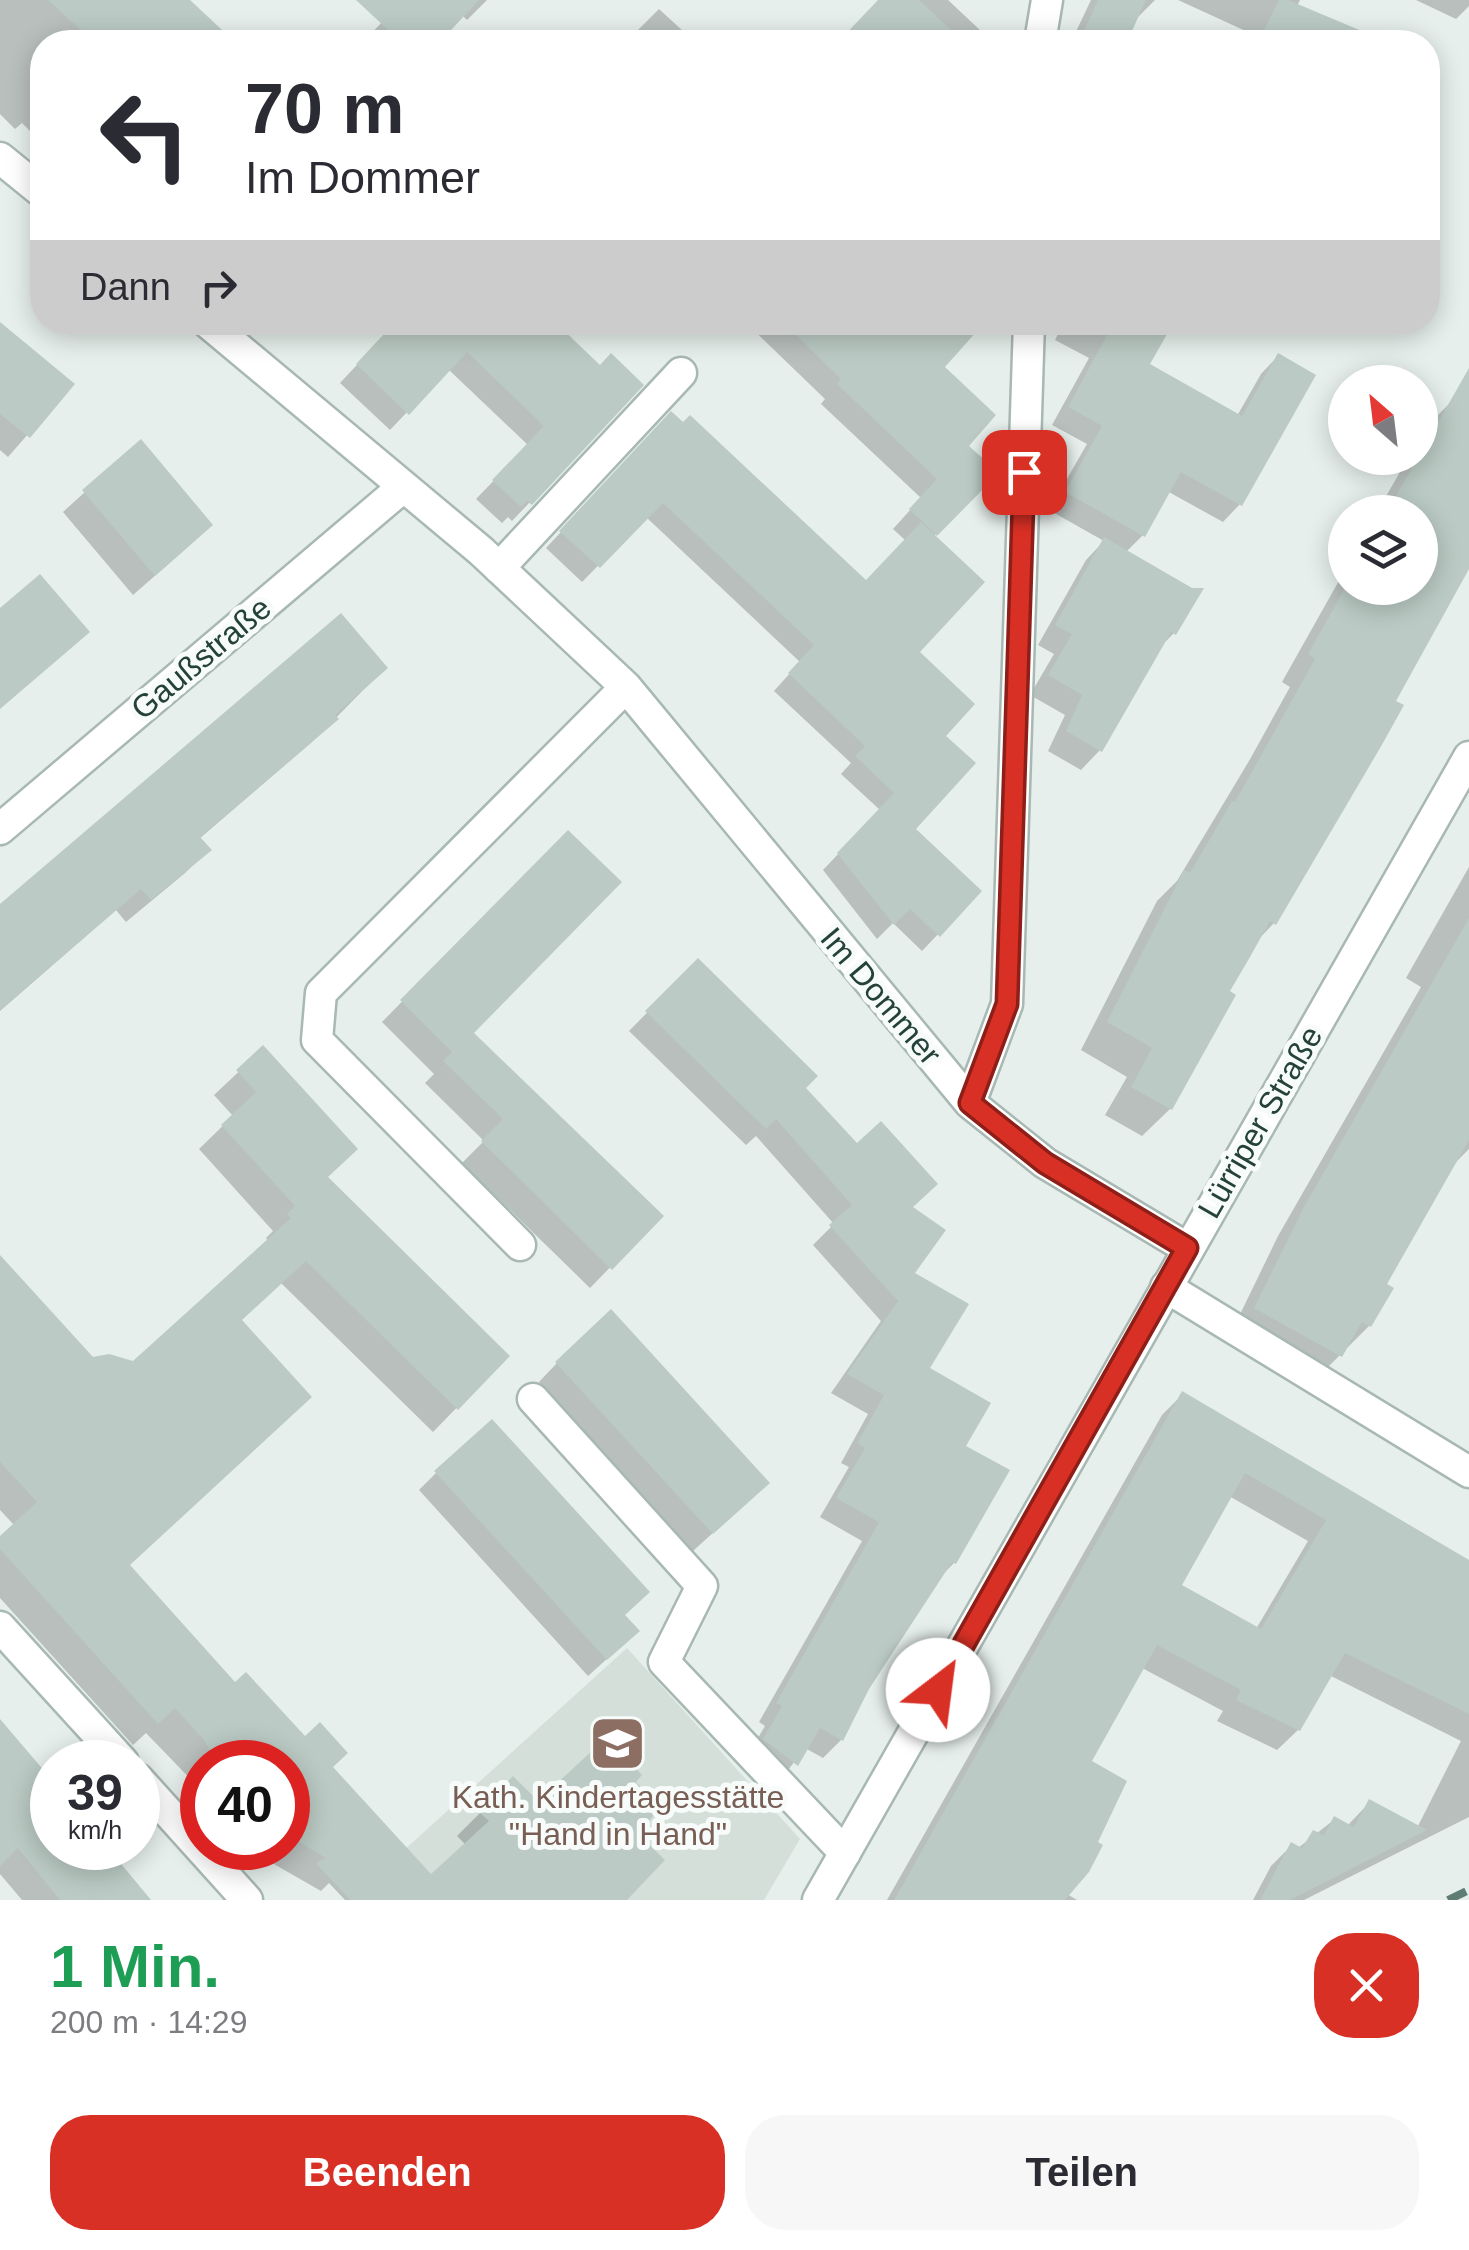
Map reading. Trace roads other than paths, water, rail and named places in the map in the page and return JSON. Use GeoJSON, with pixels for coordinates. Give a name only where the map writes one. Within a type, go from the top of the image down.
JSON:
{"type":"FeatureCollection","features":[{"type":"Feature","properties":{"kind":"street"},"geometry":{"type":"LineString","coordinates":[[1042,30],[1048,0]]}},
{"type":"Feature","properties":{"kind":"street"},"geometry":{"type":"LineString","coordinates":[[0,158],[30,182]]}},
{"type":"Feature","properties":{"kind":"street","name":"Im Dommer"},"geometry":{"type":"LineString","coordinates":[[222,335],[324,416],[498,568],[626,687],[970,1103],[1045,1163],[1187,1248]]}},
{"type":"Feature","properties":{"kind":"street"},"geometry":{"type":"LineString","coordinates":[[970,1103],[1007,1004],[1029,335]]}},
{"type":"Feature","properties":{"kind":"street"},"geometry":{"type":"LineString","coordinates":[[498,568],[680,373]]}},
{"type":"Feature","properties":{"kind":"street","name":"Gaußstraße"},"geometry":{"type":"LineString","coordinates":[[0,829],[403,487]]}},
{"type":"Feature","properties":{"kind":"street"},"geometry":{"type":"LineString","coordinates":[[520,1245],[317,1040],[322,992],[626,687]]}},
{"type":"Feature","properties":{"kind":"street","name":"Lürriper Straße"},"geometry":{"type":"LineString","coordinates":[[818,1900],[1469,757]]}},
{"type":"Feature","properties":{"kind":"street"},"geometry":{"type":"LineString","coordinates":[[1166,1286],[1469,1472]]}},
{"type":"Feature","properties":{"kind":"street"},"geometry":{"type":"LineString","coordinates":[[532,1398],[702,1586],[664,1662],[845,1854]]}},
{"type":"Feature","properties":{"kind":"street"},"geometry":{"type":"LineString","coordinates":[[0,1627],[103,1740]]}},
{"type":"Feature","properties":{"kind":"street"},"geometry":{"type":"LineString","coordinates":[[160,1802],[248,1900]]}},
{"type":"Feature","properties":{"kind":"railway"},"geometry":{"type":"LineString","coordinates":[[1448,1900],[1469,1890]]}},
{"type":"Feature","properties":{"kind":"place","name":"Kath. Kindertagesstätte \"Hand in Hand\""},"geometry":{"type":"Point","coordinates":[618,1743]}}]}
